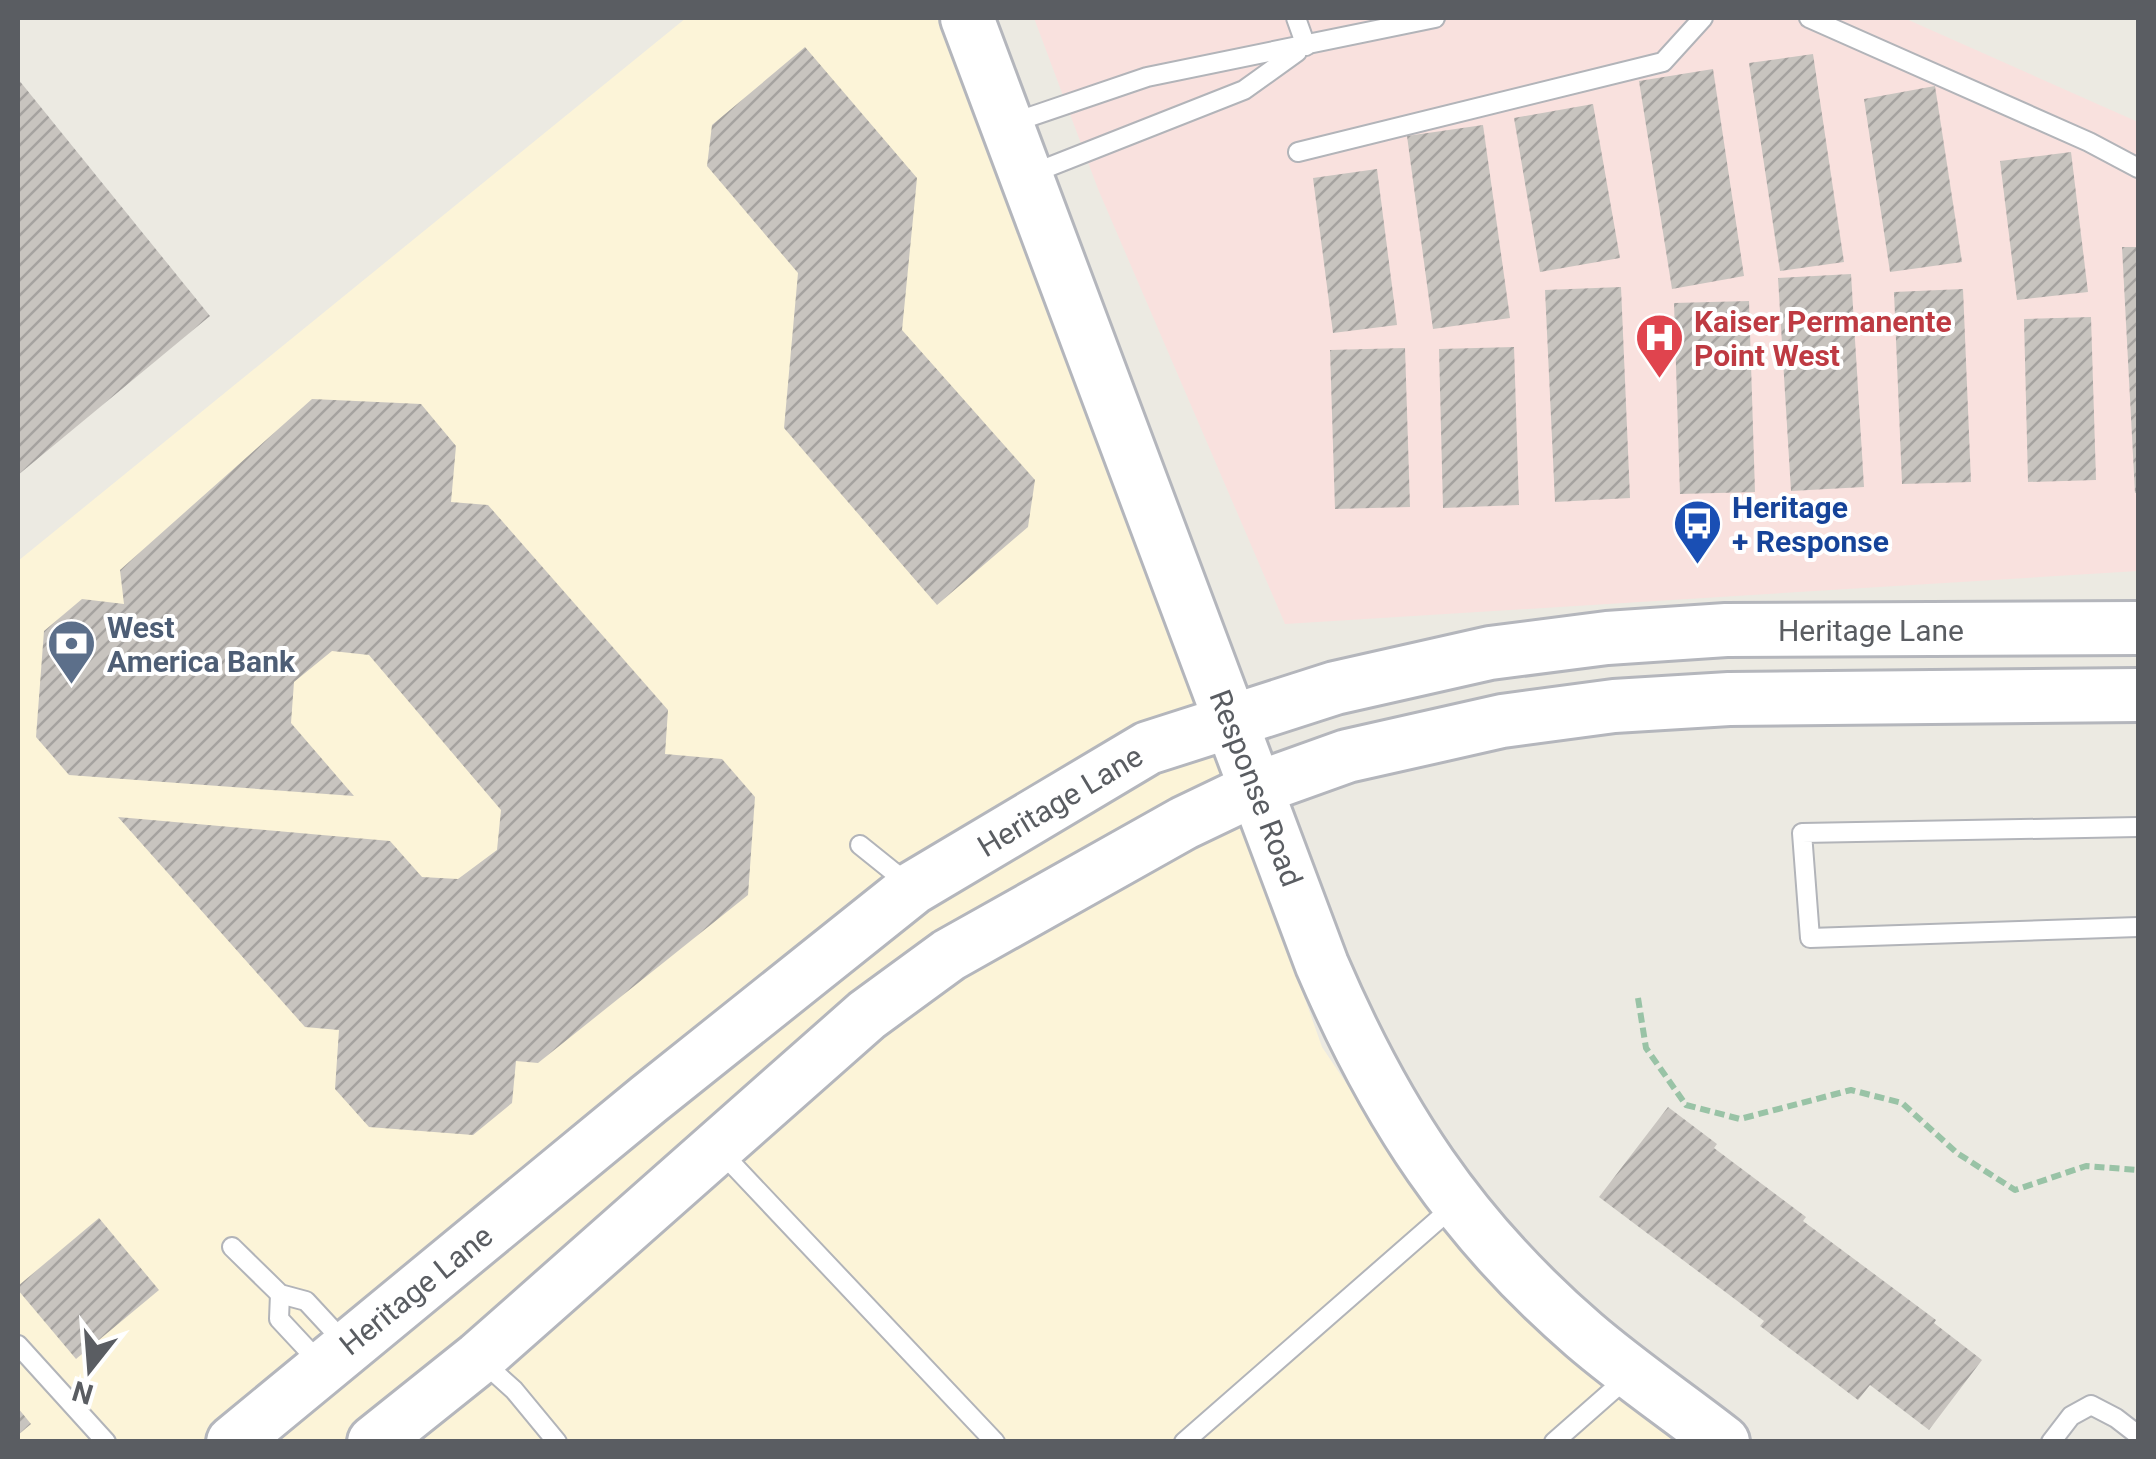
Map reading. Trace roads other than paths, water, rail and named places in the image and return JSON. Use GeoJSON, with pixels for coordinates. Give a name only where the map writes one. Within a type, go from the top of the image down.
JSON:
{"type":"FeatureCollection","features":[{"type":"Feature","properties":{"kind":"main road","name":"Response Road"},"geometry":{"type":"LineString","coordinates":[[967,18],[1254,789],[1346,1022],[1389,1104],[1457,1203],[1517,1273],[1585,1336],[1723,1442]]}},
{"type":"Feature","properties":{"kind":"main road","name":"Heritage Lane"},"geometry":{"type":"LineString","coordinates":[[233,1442],[648,1099],[913,888],[1148,748],[1335,688],[1490,653],[1606,638],[1726,630],[2138,628]]}},
{"type":"Feature","properties":{"kind":"main road"},"geometry":{"type":"LineString","coordinates":[[388,1437],[867,1015],[949,955],[1184,823],[1254,789],[1347,756],[1502,721],[1614,706],[1729,698],[2138,694]]}},
{"type":"Feature","properties":{"kind":"lane"},"geometry":{"type":"LineString","coordinates":[[1296,18],[1306,46]]}},
{"type":"Feature","properties":{"kind":"lane"},"geometry":{"type":"LineString","coordinates":[[1008,124],[1148,77],[1435,18]]}},
{"type":"Feature","properties":{"kind":"lane"},"geometry":{"type":"LineString","coordinates":[[1298,152],[1664,62],[1703,18]]}},
{"type":"Feature","properties":{"kind":"lane"},"geometry":{"type":"LineString","coordinates":[[1809,18],[2089,142],[2138,168]]}},
{"type":"Feature","properties":{"kind":"lane"},"geometry":{"type":"LineString","coordinates":[[1028,176],[1244,90],[1306,46]]}},
{"type":"Feature","properties":{"kind":"lane"},"geometry":{"type":"LineString","coordinates":[[2138,827],[1802,833],[1810,938],[2138,927]]}},
{"type":"Feature","properties":{"kind":"lane"},"geometry":{"type":"LineString","coordinates":[[860,846],[913,888]]}},
{"type":"Feature","properties":{"kind":"lane"},"geometry":{"type":"LineString","coordinates":[[716,1147],[996,1442]]}},
{"type":"Feature","properties":{"kind":"lane"},"geometry":{"type":"LineString","coordinates":[[1184,1442],[1457,1203]]}},
{"type":"Feature","properties":{"kind":"lane"},"geometry":{"type":"LineString","coordinates":[[232,1247],[280,1294],[306,1301],[336,1356]]}},
{"type":"Feature","properties":{"kind":"lane"},"geometry":{"type":"LineString","coordinates":[[280,1294],[280,1319],[336,1356]]}},
{"type":"Feature","properties":{"kind":"lane"},"geometry":{"type":"LineString","coordinates":[[18,1345],[106,1442]]}},
{"type":"Feature","properties":{"kind":"lane"},"geometry":{"type":"LineString","coordinates":[[479,1358],[514,1390],[556,1442]]}},
{"type":"Feature","properties":{"kind":"lane"},"geometry":{"type":"LineString","coordinates":[[1554,1442],[1633,1372]]}},
{"type":"Feature","properties":{"kind":"lane"},"geometry":{"type":"LineString","coordinates":[[2051,1442],[2071,1416],[2091,1405],[2138,1434]]}},
{"type":"Feature","properties":{"kind":"place","name":"Kaiser Permanente Point West"},"geometry":{"type":"Point","coordinates":[1659,380]}},
{"type":"Feature","properties":{"kind":"place","name":"Heritage + Response"},"geometry":{"type":"Point","coordinates":[1697,566]}},
{"type":"Feature","properties":{"kind":"place","name":"West America Bank"},"geometry":{"type":"Point","coordinates":[72,686]}}]}
